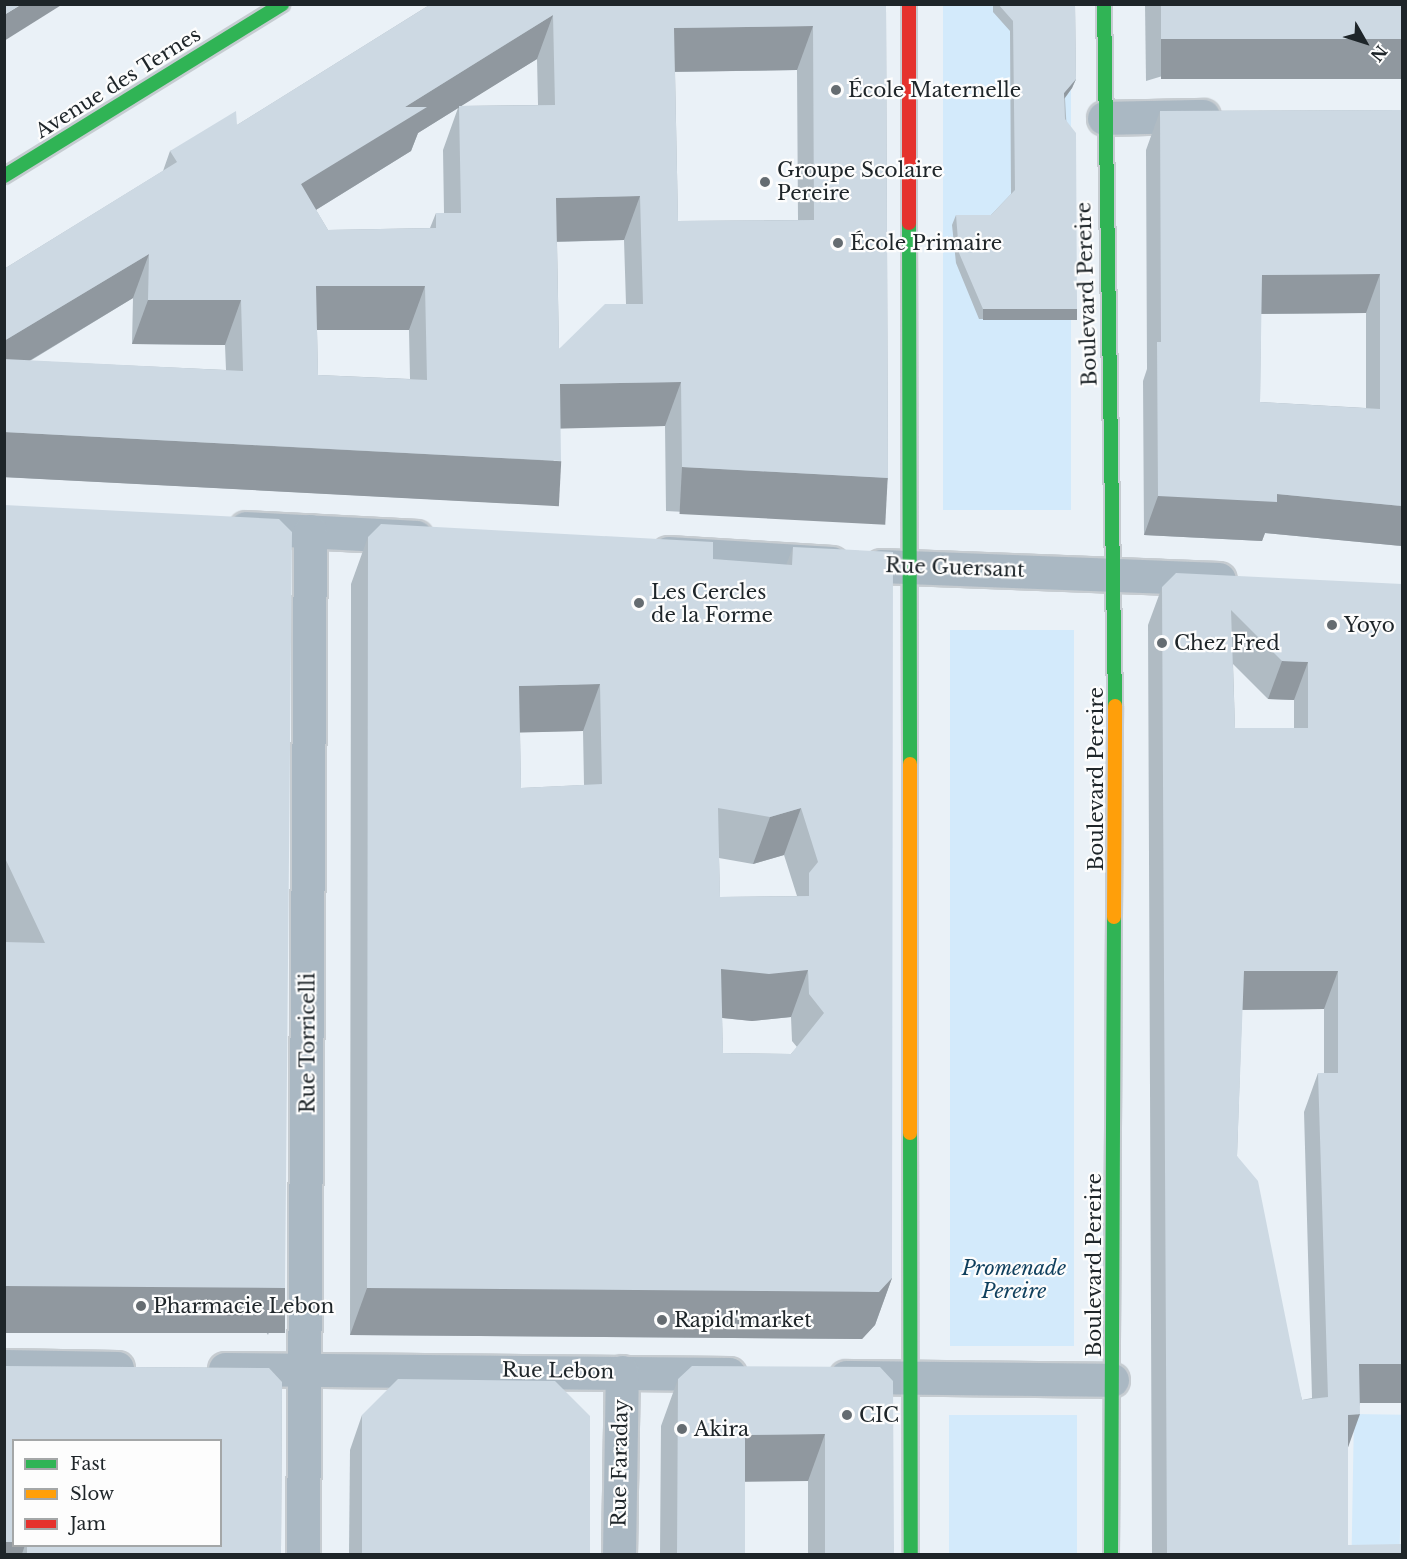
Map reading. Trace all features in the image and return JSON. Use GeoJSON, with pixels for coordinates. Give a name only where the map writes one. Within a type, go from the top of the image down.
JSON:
{"type":"FeatureCollection","features":[{"type":"Feature","properties":{"kind":"main road","name":"Avenue des Ternes"},"geometry":{"type":"LineString","coordinates":[[4,176],[282,4]]}},
{"type":"Feature","properties":{"kind":"main road"},"geometry":{"type":"LineString","coordinates":[[909,4],[907,568],[911,1554]]}},
{"type":"Feature","properties":{"kind":"main road","name":"Boulevard Pereire"},"geometry":{"type":"LineString","coordinates":[[1104,4],[1104,118],[1116,573],[1112,1554]]}},
{"type":"Feature","properties":{"kind":"street"},"geometry":{"type":"LineString","coordinates":[[1104,118],[1240,115]]}},
{"type":"Feature","properties":{"kind":"street"},"geometry":{"type":"LineString","coordinates":[[209,526],[451,539]]}},
{"type":"Feature","properties":{"kind":"street","name":"Rue Torricelli"},"geometry":{"type":"LineString","coordinates":[[303,1554],[310,531]]}},
{"type":"Feature","properties":{"kind":"street","name":"Rue Guersant"},"geometry":{"type":"LineString","coordinates":[[640,551],[907,568],[1116,573],[1250,580]]}},
{"type":"Feature","properties":{"kind":"street"},"geometry":{"type":"LineString","coordinates":[[4,1366],[146,1368]]}},
{"type":"Feature","properties":{"kind":"street","name":"Rue Lebon"},"geometry":{"type":"LineString","coordinates":[[193,1369],[760,1375]]}},
{"type":"Feature","properties":{"kind":"street","name":"Rue Faraday"},"geometry":{"type":"LineString","coordinates":[[619,1554],[622,1372]]}},
{"type":"Feature","properties":{"kind":"street"},"geometry":{"type":"LineString","coordinates":[[818,1376],[1112,1380]]}},
{"type":"Feature","properties":{"kind":"green space"},"geometry":{"type":"Polygon","coordinates":[[[943,5],[1071,5],[1071,510],[943,510],[943,5]]]}},
{"type":"Feature","properties":{"kind":"green space","name":"Promenade Pereire"},"geometry":{"type":"Polygon","coordinates":[[[950,630],[1074,630],[1074,1346],[950,1346],[950,630]]]}},
{"type":"Feature","properties":{"kind":"green space"},"geometry":{"type":"Polygon","coordinates":[[[1354,1414],[1402,1415],[1400,1554],[1352,1554],[1354,1414]]]}},
{"type":"Feature","properties":{"kind":"green space"},"geometry":{"type":"Polygon","coordinates":[[[949,1415],[1077,1415],[1077,1554],[949,1554],[949,1415]]]}},
{"type":"Feature","properties":{"kind":"building"},"geometry":{"type":"Polygon","coordinates":[[[4,4],[22,4],[4,15],[4,4]]]}},
{"type":"Feature","properties":{"kind":"building"},"geometry":{"type":"Polygon","coordinates":[[[431,4],[886,4],[888,478],[682,467],[681,382],[560,384],[561,461],[4,432],[4,359],[243,371],[241,300],[148,300],[149,254],[4,341],[4,269],[177,162],[170,151],[236,111],[237,125],[431,4]],[[553,15],[405,107],[427,107],[301,184],[328,230],[436,228],[436,213],[461,213],[459,106],[555,105],[553,15]],[[813,26],[674,28],[678,221],[814,220],[813,26]],[[640,196],[556,198],[559,349],[605,304],[643,304],[640,196]],[[316,286],[318,375],[427,380],[425,286],[316,286]]]}},
{"type":"Feature","properties":{"kind":"building"},"geometry":{"type":"Polygon","coordinates":[[[998,4],[1075,4],[1076,79],[1064,93],[1065,119],[1076,133],[1077,309],[983,309],[959,253],[956,215],[991,215],[1015,190],[1013,21],[998,4]]]}},
{"type":"Feature","properties":{"kind":"building"},"geometry":{"type":"Polygon","coordinates":[[[1161,4],[1402,4],[1402,39],[1161,39],[1161,4]]]}},
{"type":"Feature","properties":{"kind":"building"},"geometry":{"type":"Polygon","coordinates":[[[1402,110],[1402,506],[1277,494],[1277,502],[1158,496],[1157,342],[1161,342],[1160,111],[1402,110]],[[1380,274],[1262,275],[1260,402],[1380,409],[1380,274]]]}},
{"type":"Feature","properties":{"kind":"building"},"geometry":{"type":"Polygon","coordinates":[[[4,505],[279,519],[292,532],[285,1288],[4,1286],[4,942],[45,943],[4,856],[4,505]]]}},
{"type":"Feature","properties":{"kind":"building"},"geometry":{"type":"Polygon","coordinates":[[[381,524],[713,542],[713,559],[792,565],[793,547],[893,552],[892,1278],[879,1292],[367,1288],[368,537],[381,524]],[[600,684],[519,686],[521,788],[602,784],[600,684]],[[718,808],[720,897],[809,896],[809,873],[818,862],[801,808],[770,817],[718,808]],[[721,969],[723,1053],[791,1054],[824,1013],[809,994],[808,970],[769,974],[721,969]]]}},
{"type":"Feature","properties":{"kind":"building"},"geometry":{"type":"Polygon","coordinates":[[[1176,573],[1402,584],[1402,1364],[1359,1364],[1360,1414],[1348,1415],[1348,1545],[1402,1544],[1402,1554],[1167,1554],[1162,587],[1176,573]],[[1231,610],[1235,728],[1308,728],[1308,662],[1282,661],[1231,610]],[[1244,971],[1237,1156],[1258,1181],[1302,1400],[1328,1397],[1318,1073],[1338,1073],[1338,971],[1244,971]]]}},
{"type":"Feature","properties":{"kind":"building"},"geometry":{"type":"Polygon","coordinates":[[[4,1366],[269,1368],[282,1382],[281,1554],[27,1554],[27,1547],[222,1547],[222,1439],[12,1439],[12,1542],[4,1542],[4,1366]]]}},
{"type":"Feature","properties":{"kind":"building"},"geometry":{"type":"Polygon","coordinates":[[[692,1366],[880,1367],[893,1381],[894,1554],[825,1554],[825,1434],[745,1435],[745,1554],[677,1554],[678,1379],[692,1366]]]}},
{"type":"Feature","properties":{"kind":"building"},"geometry":{"type":"Polygon","coordinates":[[[398,1379],[555,1381],[590,1416],[590,1554],[362,1554],[362,1415],[398,1379]]]}},
{"type":"Feature","properties":{"kind":"traffic: fast"},"geometry":{"type":"LineString","coordinates":[[4,176],[282,4]]}},
{"type":"Feature","properties":{"kind":"traffic: fast"},"geometry":{"type":"LineString","coordinates":[[1104,4],[1115,706]]}},
{"type":"Feature","properties":{"kind":"traffic: fast"},"geometry":{"type":"LineString","coordinates":[[909,223],[910,764]]}},
{"type":"Feature","properties":{"kind":"traffic: fast"},"geometry":{"type":"LineString","coordinates":[[1111,1554],[1114,917]]}},
{"type":"Feature","properties":{"kind":"traffic: fast"},"geometry":{"type":"LineString","coordinates":[[910,1133],[911,1554]]}},
{"type":"Feature","properties":{"kind":"traffic: slow"},"geometry":{"type":"LineString","coordinates":[[1114,917],[1115,706]]}},
{"type":"Feature","properties":{"kind":"traffic: slow"},"geometry":{"type":"LineString","coordinates":[[910,764],[910,1133]]}},
{"type":"Feature","properties":{"kind":"traffic: jam"},"geometry":{"type":"LineString","coordinates":[[909,4],[909,223]]}},
{"type":"Feature","properties":{"kind":"place","name":"École Maternelle"},"geometry":{"type":"Point","coordinates":[836,90]}},
{"type":"Feature","properties":{"kind":"place","name":"Groupe Scolaire Pereire"},"geometry":{"type":"Point","coordinates":[765,182]}},
{"type":"Feature","properties":{"kind":"place","name":"École Primaire"},"geometry":{"type":"Point","coordinates":[838,243]}},
{"type":"Feature","properties":{"kind":"place","name":"Les Cercles de la Forme"},"geometry":{"type":"Point","coordinates":[639,603]}},
{"type":"Feature","properties":{"kind":"place","name":"Yoyo"},"geometry":{"type":"Point","coordinates":[1332,625]}},
{"type":"Feature","properties":{"kind":"place","name":"Chez Fred"},"geometry":{"type":"Point","coordinates":[1162,643]}},
{"type":"Feature","properties":{"kind":"place","name":"Pharmacie Lebon"},"geometry":{"type":"Point","coordinates":[141,1306]}},
{"type":"Feature","properties":{"kind":"place","name":"Rapid'market"},"geometry":{"type":"Point","coordinates":[662,1320]}},
{"type":"Feature","properties":{"kind":"place","name":"CIC"},"geometry":{"type":"Point","coordinates":[847,1415]}},
{"type":"Feature","properties":{"kind":"place","name":"Akira"},"geometry":{"type":"Point","coordinates":[682,1429]}}]}
